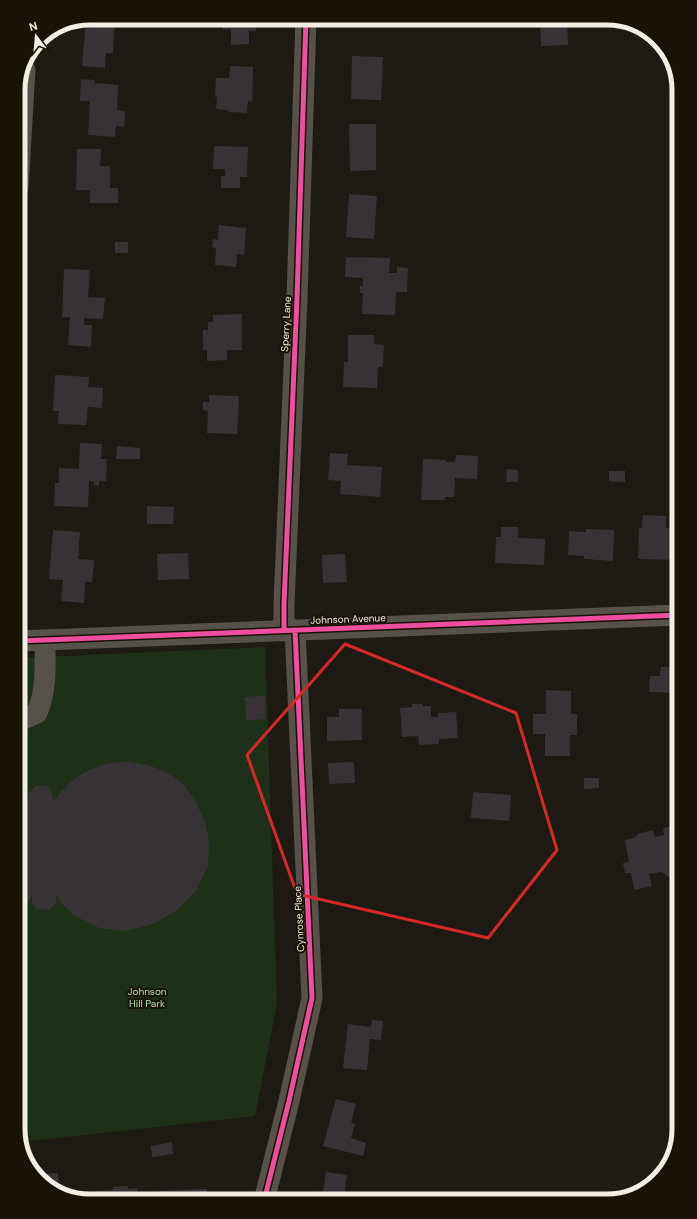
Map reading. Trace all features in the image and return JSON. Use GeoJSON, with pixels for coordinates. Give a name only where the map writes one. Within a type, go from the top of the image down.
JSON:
{"type":"FeatureCollection","features":[{"type":"Feature","properties":{"kind":"street","name":"Sperry Lane"},"geometry":{"type":"LineString","coordinates":[[290,630],[284,604],[297,291],[306,25]]}},
{"type":"Feature","properties":{"kind":"street","name":"Johnson Avenue"},"geometry":{"type":"LineString","coordinates":[[25,641],[672,615]]}},
{"type":"Feature","properties":{"kind":"street","name":"Cynrose Place"},"geometry":{"type":"LineString","coordinates":[[266,1194],[289,1101],[312,998],[290,630]]}},
{"type":"Feature","properties":{"kind":"street"},"geometry":{"type":"LineString","coordinates":[[25,718],[37,713],[42,701],[45,684],[45,640]]}},
{"type":"Feature","properties":{"kind":"highlighted area"},"geometry":{"type":"Polygon","coordinates":[[[345,644],[516,713],[557,850],[488,938],[297,894],[247,755],[345,644]]]}},
{"type":"Feature","properties":{"kind":"green space","name":"Johnson Hill Park"},"geometry":{"type":"Polygon","coordinates":[[[265,647],[277,1004],[255,1116],[26,1141],[25,1129],[25,658],[265,647]]]}},
{"type":"Feature","properties":{"kind":"building"},"geometry":{"type":"Polygon","coordinates":[[[85,25],[115,25],[113,53],[106,53],[105,68],[82,66],[85,25]]]}},
{"type":"Feature","properties":{"kind":"building"},"geometry":{"type":"Polygon","coordinates":[[[223,25],[256,25],[256,31],[249,31],[249,44],[231,45],[231,29],[223,30],[223,25]]]}},
{"type":"Feature","properties":{"kind":"building"},"geometry":{"type":"Polygon","coordinates":[[[540,25],[567,25],[568,45],[541,46],[540,25]]]}},
{"type":"Feature","properties":{"kind":"building"},"geometry":{"type":"Polygon","coordinates":[[[352,56],[383,57],[381,100],[351,99],[352,56]]]}},
{"type":"Feature","properties":{"kind":"building"},"geometry":{"type":"Polygon","coordinates":[[[230,66],[253,67],[252,102],[248,101],[247,113],[229,112],[227,110],[216,109],[216,78],[229,78],[230,66]]]}},
{"type":"Feature","properties":{"kind":"building"},"geometry":{"type":"Polygon","coordinates":[[[81,79],[95,80],[94,83],[118,85],[117,110],[125,111],[124,127],[116,126],[115,137],[88,135],[90,101],[80,101],[81,79]]]}},
{"type":"Feature","properties":{"kind":"building"},"geometry":{"type":"Polygon","coordinates":[[[349,124],[376,124],[376,170],[350,171],[349,124]]]}},
{"type":"Feature","properties":{"kind":"building"},"geometry":{"type":"Polygon","coordinates":[[[214,146],[248,147],[247,177],[240,177],[240,188],[221,188],[221,176],[225,176],[225,169],[213,169],[214,146]]]}},
{"type":"Feature","properties":{"kind":"building"},"geometry":{"type":"Polygon","coordinates":[[[77,149],[101,149],[100,166],[110,166],[110,188],[118,188],[118,203],[90,203],[90,190],[76,190],[77,149]]]}},
{"type":"Feature","properties":{"kind":"building"},"geometry":{"type":"Polygon","coordinates":[[[349,194],[377,196],[374,239],[346,237],[349,194]]]}},
{"type":"Feature","properties":{"kind":"building"},"geometry":{"type":"Polygon","coordinates":[[[219,225],[246,228],[244,255],[237,254],[236,267],[215,265],[216,248],[212,247],[213,239],[218,240],[219,225]]]}},
{"type":"Feature","properties":{"kind":"building"},"geometry":{"type":"Polygon","coordinates":[[[115,242],[128,242],[128,253],[115,253],[115,242]]]}},
{"type":"Feature","properties":{"kind":"building"},"geometry":{"type":"Polygon","coordinates":[[[346,257],[390,258],[389,273],[397,273],[397,267],[408,268],[407,292],[396,292],[395,315],[362,314],[363,293],[360,293],[360,286],[363,286],[363,278],[345,277],[346,257]]]}},
{"type":"Feature","properties":{"kind":"building"},"geometry":{"type":"Polygon","coordinates":[[[64,269],[90,270],[88,297],[105,298],[103,319],[84,318],[84,325],[92,325],[91,347],[68,345],[70,317],[62,317],[64,269]]]}},
{"type":"Feature","properties":{"kind":"building"},"geometry":{"type":"Polygon","coordinates":[[[242,314],[242,350],[227,350],[227,360],[207,361],[207,350],[203,350],[203,330],[208,330],[208,322],[213,322],[213,315],[242,314]]]}},
{"type":"Feature","properties":{"kind":"building"},"geometry":{"type":"Polygon","coordinates":[[[348,335],[374,335],[374,344],[384,345],[383,367],[378,367],[377,388],[343,387],[344,362],[348,362],[348,335]]]}},
{"type":"Feature","properties":{"kind":"building"},"geometry":{"type":"Polygon","coordinates":[[[55,375],[89,377],[88,387],[103,388],[102,408],[88,407],[86,425],[58,424],[59,411],[53,411],[55,375]]]}},
{"type":"Feature","properties":{"kind":"building"},"geometry":{"type":"Polygon","coordinates":[[[209,395],[239,396],[237,434],[207,433],[208,411],[203,410],[203,402],[209,402],[209,395]]]}},
{"type":"Feature","properties":{"kind":"building"},"geometry":{"type":"Polygon","coordinates":[[[80,443],[102,444],[101,459],[107,459],[106,481],[99,481],[99,486],[94,485],[94,481],[89,481],[88,507],[54,506],[55,483],[59,483],[59,468],[79,469],[80,443]]]}},
{"type":"Feature","properties":{"kind":"building"},"geometry":{"type":"Polygon","coordinates":[[[117,446],[140,448],[140,459],[116,459],[117,446]]]}},
{"type":"Feature","properties":{"kind":"building"},"geometry":{"type":"Polygon","coordinates":[[[330,453],[348,454],[347,465],[382,467],[380,497],[340,494],[341,481],[328,480],[330,453]]]}},
{"type":"Feature","properties":{"kind":"building"},"geometry":{"type":"Polygon","coordinates":[[[456,455],[478,456],[477,479],[455,478],[454,497],[445,497],[445,500],[421,500],[423,459],[455,462],[456,455]]]}},
{"type":"Feature","properties":{"kind":"building"},"geometry":{"type":"Polygon","coordinates":[[[507,469],[518,470],[518,482],[506,482],[507,469]]]}},
{"type":"Feature","properties":{"kind":"building"},"geometry":{"type":"Polygon","coordinates":[[[609,471],[625,471],[625,482],[609,481],[609,471]]]}},
{"type":"Feature","properties":{"kind":"building"},"geometry":{"type":"Polygon","coordinates":[[[147,506],[174,507],[173,524],[147,524],[147,506]]]}},
{"type":"Feature","properties":{"kind":"building"},"geometry":{"type":"Polygon","coordinates":[[[643,515],[666,516],[666,528],[672,528],[672,560],[638,559],[639,528],[642,528],[643,515]]]}},
{"type":"Feature","properties":{"kind":"building"},"geometry":{"type":"Polygon","coordinates":[[[501,527],[518,527],[518,538],[545,539],[544,565],[495,563],[496,537],[501,537],[501,527]]]}},
{"type":"Feature","properties":{"kind":"building"},"geometry":{"type":"Polygon","coordinates":[[[586,529],[614,530],[613,561],[584,559],[584,556],[568,555],[569,531],[586,532],[586,529]]]}},
{"type":"Feature","properties":{"kind":"building"},"geometry":{"type":"Polygon","coordinates":[[[53,530],[80,532],[78,559],[94,560],[92,582],[85,582],[84,603],[61,601],[63,580],[49,579],[53,530]]]}},
{"type":"Feature","properties":{"kind":"building"},"geometry":{"type":"Polygon","coordinates":[[[188,553],[189,579],[158,580],[157,554],[188,553]]]}},
{"type":"Feature","properties":{"kind":"building"},"geometry":{"type":"Polygon","coordinates":[[[345,554],[347,582],[323,583],[322,555],[345,554]]]}},
{"type":"Feature","properties":{"kind":"building"},"geometry":{"type":"Polygon","coordinates":[[[661,667],[672,667],[672,693],[649,692],[650,676],[660,676],[661,667]]]}},
{"type":"Feature","properties":{"kind":"building"},"geometry":{"type":"Polygon","coordinates":[[[546,690],[571,691],[571,714],[577,714],[577,735],[570,735],[570,756],[545,756],[545,734],[533,734],[533,714],[546,714],[546,690]]]}},
{"type":"Feature","properties":{"kind":"building"},"geometry":{"type":"Polygon","coordinates":[[[265,696],[266,719],[246,721],[245,697],[265,696]]]}},
{"type":"Feature","properties":{"kind":"building"},"geometry":{"type":"Polygon","coordinates":[[[412,704],[431,706],[431,717],[438,717],[438,713],[456,712],[458,738],[439,739],[439,744],[419,745],[418,736],[402,737],[400,708],[412,707],[412,704]]]}},
{"type":"Feature","properties":{"kind":"building"},"geometry":{"type":"Polygon","coordinates":[[[339,709],[362,709],[362,740],[327,741],[327,717],[339,717],[339,709]]]}},
{"type":"Feature","properties":{"kind":"building"},"geometry":{"type":"Polygon","coordinates":[[[127,761],[151,766],[170,774],[184,785],[196,802],[205,822],[209,841],[208,866],[196,891],[177,910],[156,923],[126,931],[99,928],[75,916],[62,904],[56,895],[56,903],[50,910],[37,909],[32,903],[32,896],[25,905],[25,798],[28,801],[29,793],[35,786],[47,785],[52,793],[53,801],[72,780],[90,769],[106,764],[127,761]]]}},
{"type":"Feature","properties":{"kind":"building"},"geometry":{"type":"Polygon","coordinates":[[[354,762],[355,783],[329,784],[328,763],[354,762]]]}},
{"type":"Feature","properties":{"kind":"building"},"geometry":{"type":"Polygon","coordinates":[[[584,778],[599,778],[599,788],[584,789],[584,778]]]}},
{"type":"Feature","properties":{"kind":"building"},"geometry":{"type":"Polygon","coordinates":[[[473,792],[511,795],[509,821],[471,818],[473,792]]]}},
{"type":"Feature","properties":{"kind":"building"},"geometry":{"type":"Polygon","coordinates":[[[672,826],[672,876],[668,877],[662,872],[649,874],[652,886],[634,890],[631,873],[625,873],[623,863],[629,862],[625,840],[636,837],[637,834],[653,830],[655,837],[664,835],[663,828],[672,826]]]}},
{"type":"Feature","properties":{"kind":"building"},"geometry":{"type":"Polygon","coordinates":[[[372,1020],[383,1021],[381,1040],[370,1039],[367,1070],[343,1068],[348,1024],[371,1027],[372,1020]]]}},
{"type":"Feature","properties":{"kind":"building"},"geometry":{"type":"Polygon","coordinates":[[[336,1099],[356,1104],[351,1123],[355,1124],[351,1138],[366,1143],[363,1156],[323,1146],[336,1099]]]}},
{"type":"Feature","properties":{"kind":"building"},"geometry":{"type":"Polygon","coordinates":[[[172,1142],[173,1154],[152,1157],[151,1146],[172,1142]]]}},
{"type":"Feature","properties":{"kind":"building"},"geometry":{"type":"Polygon","coordinates":[[[326,1172],[347,1175],[344,1194],[315,1194],[315,1191],[323,1192],[326,1172]]]}},
{"type":"Feature","properties":{"kind":"building"},"geometry":{"type":"Polygon","coordinates":[[[58,1173],[59,1186],[47,1178],[43,1174],[58,1173]]]}},
{"type":"Feature","properties":{"kind":"building"},"geometry":{"type":"Polygon","coordinates":[[[128,1186],[128,1189],[137,1188],[137,1194],[86,1194],[86,1192],[113,1190],[113,1187],[128,1186]]]}},
{"type":"Feature","properties":{"kind":"building"},"geometry":{"type":"Polygon","coordinates":[[[207,1189],[207,1194],[159,1194],[159,1191],[207,1189]]]}},
{"type":"Feature","properties":{"kind":"cycle path"},"geometry":{"type":"LineString","coordinates":[[284,630],[306,25]]}},
{"type":"Feature","properties":{"kind":"cycle path"},"geometry":{"type":"LineString","coordinates":[[25,641],[672,615]]}},
{"type":"Feature","properties":{"kind":"cycle path"},"geometry":{"type":"LineString","coordinates":[[266,1194],[289,1101],[312,998],[295,630]]}}]}
